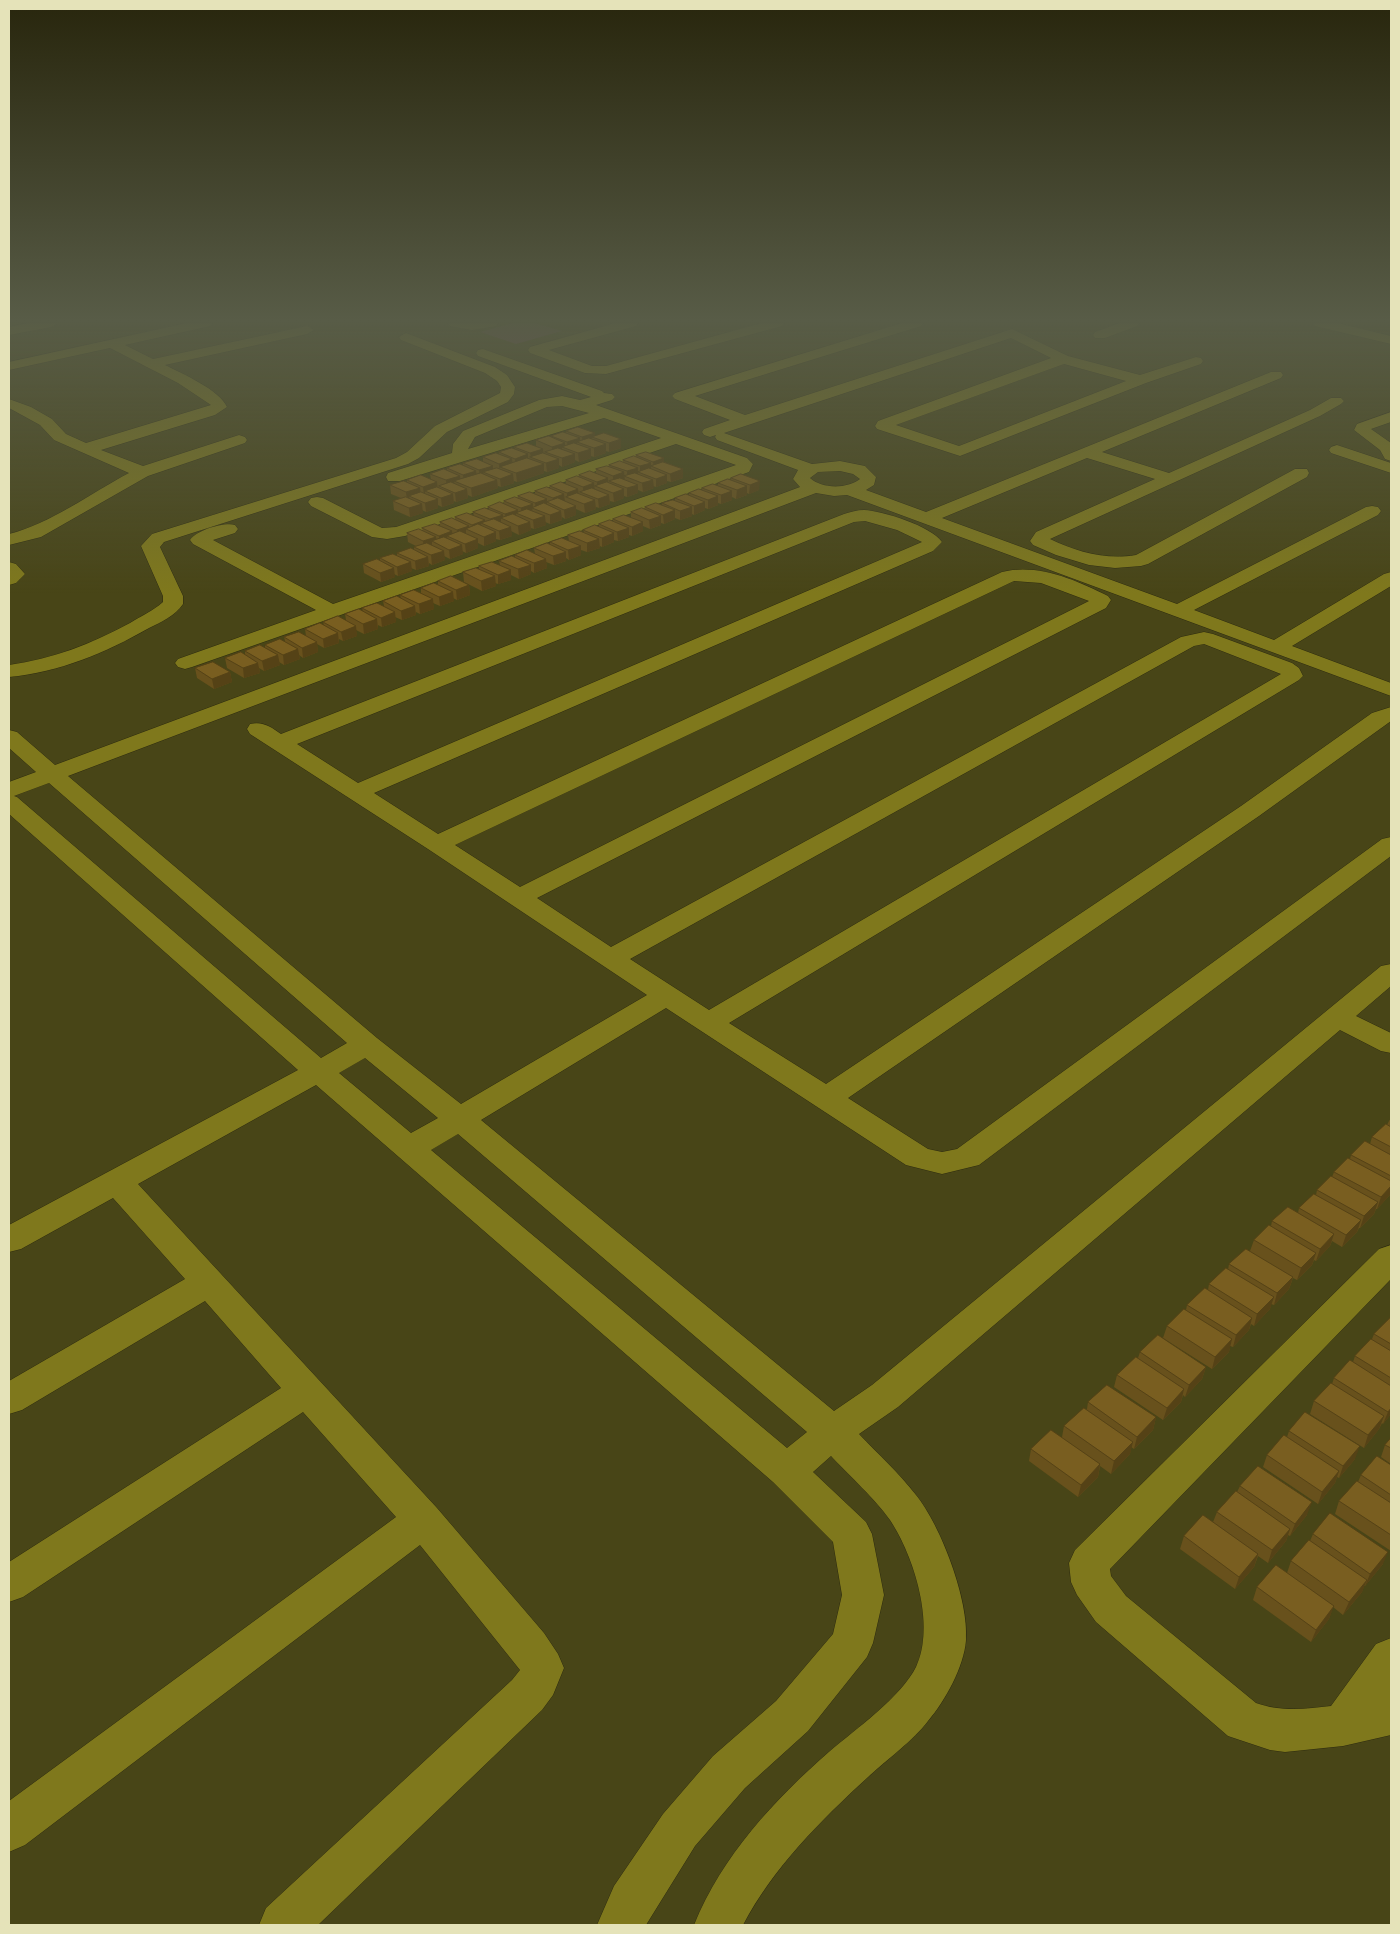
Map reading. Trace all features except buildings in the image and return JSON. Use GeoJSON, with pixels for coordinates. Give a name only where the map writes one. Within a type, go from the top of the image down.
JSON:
{"type":"FeatureCollection","features":[{"type":"Feature","properties":{"kind":"street"},"geometry":{"type":"LineString","coordinates":[[31,413],[46,422],[60,437],[142,472]]}},
{"type":"Feature","properties":{"kind":"street"},"geometry":{"type":"LineString","coordinates":[[85,449],[206,413]]}},
{"type":"Feature","properties":{"kind":"street"},"geometry":{"type":"LineString","coordinates":[[9,671],[39,668],[88,653],[166,611],[173,604],[173,596],[150,546],[158,538],[402,461],[413,455],[441,429],[474,413]]}},
{"type":"Feature","properties":{"kind":"street"},"geometry":{"type":"LineString","coordinates":[[461,456],[459,448],[461,442],[469,434],[518,413]]}},
{"type":"Feature","properties":{"kind":"street"},"geometry":{"type":"LineString","coordinates":[[332,612],[199,540],[461,456],[583,413]]}},
{"type":"Feature","properties":{"kind":"street"},"geometry":{"type":"LineString","coordinates":[[185,663],[743,468],[746,464],[677,438],[624,413]]}},
{"type":"Feature","properties":{"kind":"street"},"geometry":{"type":"LineString","coordinates":[[726,413],[746,421]]}},
{"type":"Feature","properties":{"kind":"street"},"geometry":{"type":"LineString","coordinates":[[710,432],[769,413]]}},
{"type":"Feature","properties":{"kind":"street"},"geometry":{"type":"LineString","coordinates":[[914,413],[882,426],[960,451],[1056,413]]}},
{"type":"Feature","properties":{"kind":"street"},"geometry":{"type":"LineString","coordinates":[[927,518],[1185,413]]}},
{"type":"Feature","properties":{"kind":"street"},"geometry":{"type":"LineString","coordinates":[[1301,473],[1141,560],[1128,563],[1110,563],[1078,556],[1039,541],[1042,536],[1314,413]]}},
{"type":"Feature","properties":{"kind":"street"},"geometry":{"type":"LineString","coordinates":[[1391,416],[1371,423],[1363,427],[1362,430],[1387,447],[1391,456]]}},
{"type":"Feature","properties":{"kind":"street"},"geometry":{"type":"LineString","coordinates":[[9,790],[813,478],[830,466],[859,470],[868,477],[868,481],[865,485],[850,490],[832,491],[813,478],[710,432],[692,426]]}},
{"type":"Feature","properties":{"kind":"street"},"geometry":{"type":"LineString","coordinates":[[317,502],[378,533],[393,533],[677,438]]}},
{"type":"Feature","properties":{"kind":"street"},"geometry":{"type":"LineString","coordinates":[[9,540],[35,533],[52,525],[142,472],[239,440]]}},
{"type":"Feature","properties":{"kind":"street"},"geometry":{"type":"LineString","coordinates":[[1337,450],[1391,468]]}},
{"type":"Feature","properties":{"kind":"street"},"geometry":{"type":"LineString","coordinates":[[1088,454],[1169,478]]}},
{"type":"Feature","properties":{"kind":"street"},"geometry":{"type":"LineString","coordinates":[[850,490],[1276,647],[1387,684]]}},
{"type":"Feature","properties":{"kind":"street"},"geometry":{"type":"LineString","coordinates":[[1178,611],[1372,511]]}},
{"type":"Feature","properties":{"kind":"street"},"geometry":{"type":"LineString","coordinates":[[279,743],[848,518],[864,515],[877,518],[932,539],[933,542],[927,547],[356,792]]}},
{"type":"Feature","properties":{"kind":"street"},"geometry":{"type":"LineString","coordinates":[[9,568],[16,574],[9,579]]}},
{"type":"Feature","properties":{"kind":"street"},"geometry":{"type":"LineString","coordinates":[[437,844],[1008,576],[1017,574],[1038,576],[1100,600],[1099,604],[518,898]]}},
{"type":"Feature","properties":{"kind":"street"},"geometry":{"type":"LineString","coordinates":[[1276,647],[1391,578]]}},
{"type":"Feature","properties":{"kind":"street"},"geometry":{"type":"LineString","coordinates":[[611,958],[1188,641],[1204,638],[1213,640],[1285,667],[1292,672],[1292,676],[708,1022]]}},
{"type":"Feature","properties":{"kind":"street"},"geometry":{"type":"LineString","coordinates":[[826,1098],[1250,811],[1380,718],[1391,714]]}},
{"type":"Feature","properties":{"kind":"street"},"geometry":{"type":"LineString","coordinates":[[258,730],[437,844],[917,1157],[933,1163],[949,1164],[968,1157],[1391,844]]}},
{"type":"Feature","properties":{"kind":"street"},"geometry":{"type":"LineString","coordinates":[[9,737],[367,1045],[460,1119],[833,1432],[903,1507],[928,1550],[943,1611],[945,1640],[934,1677],[912,1708],[821,1789],[765,1849],[727,1906],[718,1925]]}},
{"type":"Feature","properties":{"kind":"street"},"geometry":{"type":"LineString","coordinates":[[9,802],[318,1071],[787,1471],[852,1534],[863,1595],[852,1644],[792,1716],[728,1772],[679,1830],[631,1903],[621,1925]]}},
{"type":"Feature","properties":{"kind":"street"},"geometry":{"type":"LineString","coordinates":[[787,1471],[833,1432],[884,1396],[1391,972]]}},
{"type":"Feature","properties":{"kind":"street"},"geometry":{"type":"LineString","coordinates":[[409,1149],[667,995]]}},
{"type":"Feature","properties":{"kind":"street"},"geometry":{"type":"LineString","coordinates":[[1338,1018],[1391,1044]]}},
{"type":"Feature","properties":{"kind":"street"},"geometry":{"type":"LineString","coordinates":[[9,1240],[367,1045]]}},
{"type":"Feature","properties":{"kind":"street"},"geometry":{"type":"LineString","coordinates":[[117,1181],[207,1283],[423,1520],[538,1658],[543,1668],[538,1681],[527,1695],[283,1925]]}},
{"type":"Feature","properties":{"kind":"street"},"geometry":{"type":"LineString","coordinates":[[1391,1258],[1089,1563],[1090,1582],[1111,1610],[1244,1721],[1269,1728],[1296,1730],[1342,1725],[1391,1714]]}},
{"type":"Feature","properties":{"kind":"street"},"geometry":{"type":"LineString","coordinates":[[9,1399],[207,1283]]}},
{"type":"Feature","properties":{"kind":"street"},"geometry":{"type":"LineString","coordinates":[[9,1584],[306,1391]]}},
{"type":"Feature","properties":{"kind":"street"},"geometry":{"type":"LineString","coordinates":[[9,1829],[423,1520]]}},
{"type":"Feature","properties":{"kind":"street"},"geometry":{"type":"LineString","coordinates":[[1342,1725],[1391,1658]]}}]}
